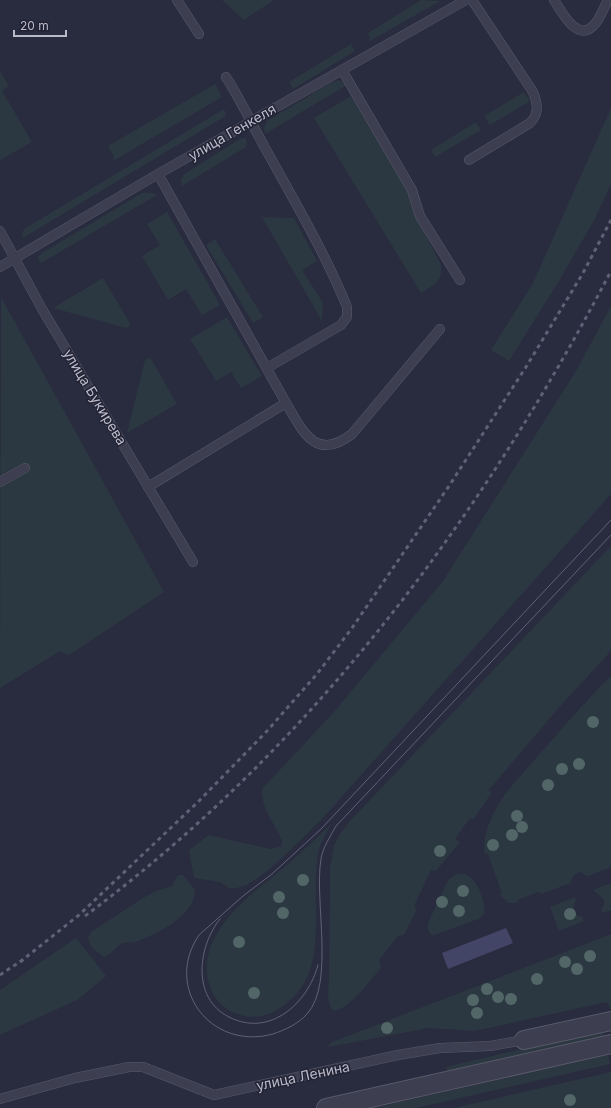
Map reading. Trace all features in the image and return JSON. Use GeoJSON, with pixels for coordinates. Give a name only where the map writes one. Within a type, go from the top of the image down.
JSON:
{"type":"FeatureCollection","features":[{"type":"Feature","properties":{"kind":"street","name":"улица Ленина"},"geometry":{"type":"LineString","coordinates":[[524,1040],[611,1021]]}},
{"type":"Feature","properties":{"kind":"street"},"geometry":{"type":"LineString","coordinates":[[326,1108],[611,1044]]}},
{"type":"Feature","properties":{"kind":"lane"},"geometry":{"type":"LineString","coordinates":[[177,0],[199,34]]}},
{"type":"Feature","properties":{"kind":"lane","name":"улица Генкеля"},"geometry":{"type":"LineString","coordinates":[[0,267],[158,174],[466,0]]}},
{"type":"Feature","properties":{"kind":"lane"},"geometry":{"type":"LineString","coordinates":[[469,160],[530,123],[534,119],[538,106],[531,89],[472,0]]}},
{"type":"Feature","properties":{"kind":"lane"},"geometry":{"type":"LineString","coordinates":[[554,0],[571,26],[578,30],[586,30],[594,25],[608,0]]}},
{"type":"Feature","properties":{"kind":"lane"},"geometry":{"type":"LineString","coordinates":[[342,70],[412,190],[420,216],[460,280]]}},
{"type":"Feature","properties":{"kind":"lane"},"geometry":{"type":"LineString","coordinates":[[226,77],[252,121],[262,143],[303,216],[345,302],[348,312],[345,322],[341,325],[268,368]]}},
{"type":"Feature","properties":{"kind":"lane"},"geometry":{"type":"LineString","coordinates":[[158,174],[268,368],[286,403],[304,432],[314,443],[327,446],[352,434],[440,329]]}},
{"type":"Feature","properties":{"kind":"lane","name":"улица Букирева"},"geometry":{"type":"LineString","coordinates":[[0,231],[16,258],[42,309],[193,562]]}},
{"type":"Feature","properties":{"kind":"lane"},"geometry":{"type":"LineString","coordinates":[[148,487],[286,403]]}},
{"type":"Feature","properties":{"kind":"lane"},"geometry":{"type":"LineString","coordinates":[[0,482],[25,468]]}},
{"type":"Feature","properties":{"kind":"lane","name":"улица Ленина"},"geometry":{"type":"LineString","coordinates":[[0,1099],[75,1078],[129,1067],[142,1068],[214,1095],[398,1055],[440,1048],[490,1046],[524,1040]]}},
{"type":"Feature","properties":{"kind":"shaded area"},"geometry":{"type":"Polygon","coordinates":[[[222,0],[274,0],[244,20],[222,0]]]}},
{"type":"Feature","properties":{"kind":"shaded area"},"geometry":{"type":"Polygon","coordinates":[[[421,0],[440,1],[370,41],[368,33],[421,0]]]}},
{"type":"Feature","properties":{"kind":"shaded area"},"geometry":{"type":"Polygon","coordinates":[[[351,44],[355,51],[293,89],[289,82],[351,44]]]}},
{"type":"Feature","properties":{"kind":"shaded area"},"geometry":{"type":"Polygon","coordinates":[[[0,71],[9,86],[2,91],[32,142],[0,160],[0,71]]]}},
{"type":"Feature","properties":{"kind":"shaded area"},"geometry":{"type":"Polygon","coordinates":[[[339,80],[347,85],[265,134],[264,128],[267,121],[330,83],[339,80]]]}},
{"type":"Feature","properties":{"kind":"shaded area"},"geometry":{"type":"Polygon","coordinates":[[[215,84],[222,97],[113,161],[114,156],[108,146],[215,84]]]}},
{"type":"Feature","properties":{"kind":"shaded area"},"geometry":{"type":"Polygon","coordinates":[[[524,92],[530,101],[490,125],[484,116],[524,92]]]}},
{"type":"Feature","properties":{"kind":"shaded area"},"geometry":{"type":"Polygon","coordinates":[[[351,96],[406,186],[417,217],[441,265],[439,279],[421,293],[314,118],[351,96]]]}},
{"type":"Feature","properties":{"kind":"shaded area"},"geometry":{"type":"Polygon","coordinates":[[[611,108],[611,184],[596,217],[559,281],[509,361],[491,350],[533,283],[611,108]]]}},
{"type":"Feature","properties":{"kind":"shaded area"},"geometry":{"type":"Polygon","coordinates":[[[224,109],[226,114],[224,117],[23,238],[22,234],[24,229],[224,109]]]}},
{"type":"Feature","properties":{"kind":"shaded area"},"geometry":{"type":"Polygon","coordinates":[[[476,122],[481,130],[435,157],[431,150],[476,122]]]}},
{"type":"Feature","properties":{"kind":"shaded area"},"geometry":{"type":"Polygon","coordinates":[[[245,138],[247,141],[246,147],[182,186],[181,180],[184,174],[240,139],[245,138]]]}},
{"type":"Feature","properties":{"kind":"shaded area"},"geometry":{"type":"Polygon","coordinates":[[[142,193],[157,195],[41,263],[37,258],[42,253],[142,193]]]}},
{"type":"Feature","properties":{"kind":"shaded area"},"geometry":{"type":"Polygon","coordinates":[[[167,212],[220,305],[202,315],[186,289],[168,300],[142,256],[160,245],[147,224],[167,212]]]}},
{"type":"Feature","properties":{"kind":"shaded area"},"geometry":{"type":"Polygon","coordinates":[[[262,217],[294,218],[317,261],[302,270],[323,303],[322,321],[262,217]]]}},
{"type":"Feature","properties":{"kind":"shaded area"},"geometry":{"type":"Polygon","coordinates":[[[215,239],[263,317],[253,323],[206,245],[215,239]]]}},
{"type":"Feature","properties":{"kind":"shaded area"},"geometry":{"type":"Polygon","coordinates":[[[103,278],[131,325],[126,328],[53,308],[103,278]]]}},
{"type":"Feature","properties":{"kind":"shaded area"},"geometry":{"type":"Polygon","coordinates":[[[1,297],[164,592],[69,655],[60,651],[0,688],[1,297]]]}},
{"type":"Feature","properties":{"kind":"shaded area"},"geometry":{"type":"Polygon","coordinates":[[[611,306],[611,494],[322,819],[283,857],[261,876],[240,887],[229,888],[220,882],[194,878],[189,850],[209,835],[270,849],[281,846],[282,840],[266,809],[262,796],[262,789],[333,713],[443,581],[576,371],[611,306]]]}},
{"type":"Feature","properties":{"kind":"shaded area"},"geometry":{"type":"Polygon","coordinates":[[[227,317],[262,376],[241,388],[231,372],[216,381],[190,339],[227,317]]]}},
{"type":"Feature","properties":{"kind":"shaded area"},"geometry":{"type":"Polygon","coordinates":[[[150,357],[177,404],[127,433],[145,360],[150,357]]]}},
{"type":"Feature","properties":{"kind":"shaded area"},"geometry":{"type":"Polygon","coordinates":[[[611,546],[611,651],[563,703],[488,791],[492,792],[474,819],[470,818],[455,839],[460,842],[436,871],[431,870],[414,906],[417,909],[404,935],[398,936],[379,960],[381,968],[351,1002],[337,1010],[332,1010],[328,1000],[330,868],[334,846],[340,834],[350,821],[611,546]]]}},
{"type":"Feature","properties":{"kind":"shaded area"},"geometry":{"type":"Polygon","coordinates":[[[611,676],[611,867],[588,876],[580,872],[574,876],[571,883],[541,894],[538,892],[518,900],[517,903],[508,903],[500,895],[502,894],[488,854],[485,854],[484,847],[486,833],[491,819],[501,800],[514,783],[582,705],[611,676]]]}},
{"type":"Feature","properties":{"kind":"shaded area"},"geometry":{"type":"Polygon","coordinates":[[[331,824],[321,842],[318,854],[316,874],[316,938],[313,958],[307,977],[296,994],[276,1011],[261,1016],[250,1017],[230,1011],[218,1001],[210,987],[207,968],[210,950],[217,933],[243,902],[293,860],[331,824]]]}},
{"type":"Feature","properties":{"kind":"shaded area"},"geometry":{"type":"Polygon","coordinates":[[[456,874],[466,874],[475,883],[483,899],[485,910],[484,914],[478,919],[432,936],[428,930],[428,923],[448,880],[456,874]]]}},
{"type":"Feature","properties":{"kind":"shaded area"},"geometry":{"type":"Polygon","coordinates":[[[178,875],[183,875],[195,890],[189,908],[182,916],[164,929],[154,934],[135,942],[121,944],[107,956],[104,957],[91,947],[88,938],[91,932],[143,898],[156,891],[172,886],[178,875]]]}},
{"type":"Feature","properties":{"kind":"shaded area"},"geometry":{"type":"Polygon","coordinates":[[[611,883],[611,910],[602,913],[601,910],[604,905],[604,900],[593,890],[611,883]]]}},
{"type":"Feature","properties":{"kind":"shaded area"},"geometry":{"type":"Polygon","coordinates":[[[575,897],[576,901],[574,904],[574,911],[577,915],[582,917],[584,921],[559,931],[550,907],[575,897]]]}},
{"type":"Feature","properties":{"kind":"shaded area"},"geometry":{"type":"Polygon","coordinates":[[[611,934],[611,1010],[607,1002],[474,1031],[429,1028],[328,1047],[330,1043],[611,934]]]}},
{"type":"Feature","properties":{"kind":"shaded area"},"geometry":{"type":"Polygon","coordinates":[[[76,938],[106,976],[77,1000],[0,1035],[0,990],[76,938]]]}},
{"type":"Feature","properties":{"kind":"shaded area"},"geometry":{"type":"Polygon","coordinates":[[[602,1030],[604,1036],[447,1072],[446,1067],[602,1030]]]}},
{"type":"Feature","properties":{"kind":"shaded area"},"geometry":{"type":"Polygon","coordinates":[[[608,1055],[610,1064],[416,1108],[374,1108],[608,1055]]]}},
{"type":"Feature","properties":{"kind":"shaded area"},"geometry":{"type":"Polygon","coordinates":[[[611,1072],[611,1108],[454,1108],[602,1074],[611,1072]]]}},
{"type":"Feature","properties":{"kind":"water"},"geometry":{"type":"Polygon","coordinates":[[[506,928],[513,943],[448,969],[442,953],[506,928]]]}},
{"type":"Feature","properties":{"kind":"tram line"},"geometry":{"type":"LineString","coordinates":[[611,520],[321,829],[272,874],[243,896],[199,935],[189,955],[187,975],[190,994],[199,1011],[213,1024],[230,1033],[251,1037],[273,1034],[282,1031],[295,1024],[307,1014],[315,1000],[320,983],[322,962],[320,897],[321,859],[325,846],[336,826],[611,535]]}},
{"type":"Feature","properties":{"kind":"tram line"},"geometry":{"type":"LineString","coordinates":[[220,919],[207,943],[203,957],[202,971],[208,997],[217,1008],[229,1017],[244,1022],[259,1023],[273,1020],[285,1013],[296,1004],[306,992],[318,965]]}},
{"type":"Feature","properties":{"kind":"railway"},"geometry":{"type":"LineString","coordinates":[[20,962],[79,915],[198,802],[267,731],[317,674],[352,628],[449,486],[526,367],[583,273],[611,220]]}},
{"type":"Feature","properties":{"kind":"railway"},"geometry":{"type":"LineString","coordinates":[[85,916],[167,850],[244,779],[316,703],[384,624],[447,540],[506,453],[560,363],[611,271]]}},
{"type":"Feature","properties":{"kind":"railway"},"geometry":{"type":"LineString","coordinates":[[0,975],[24,959]]}}]}
